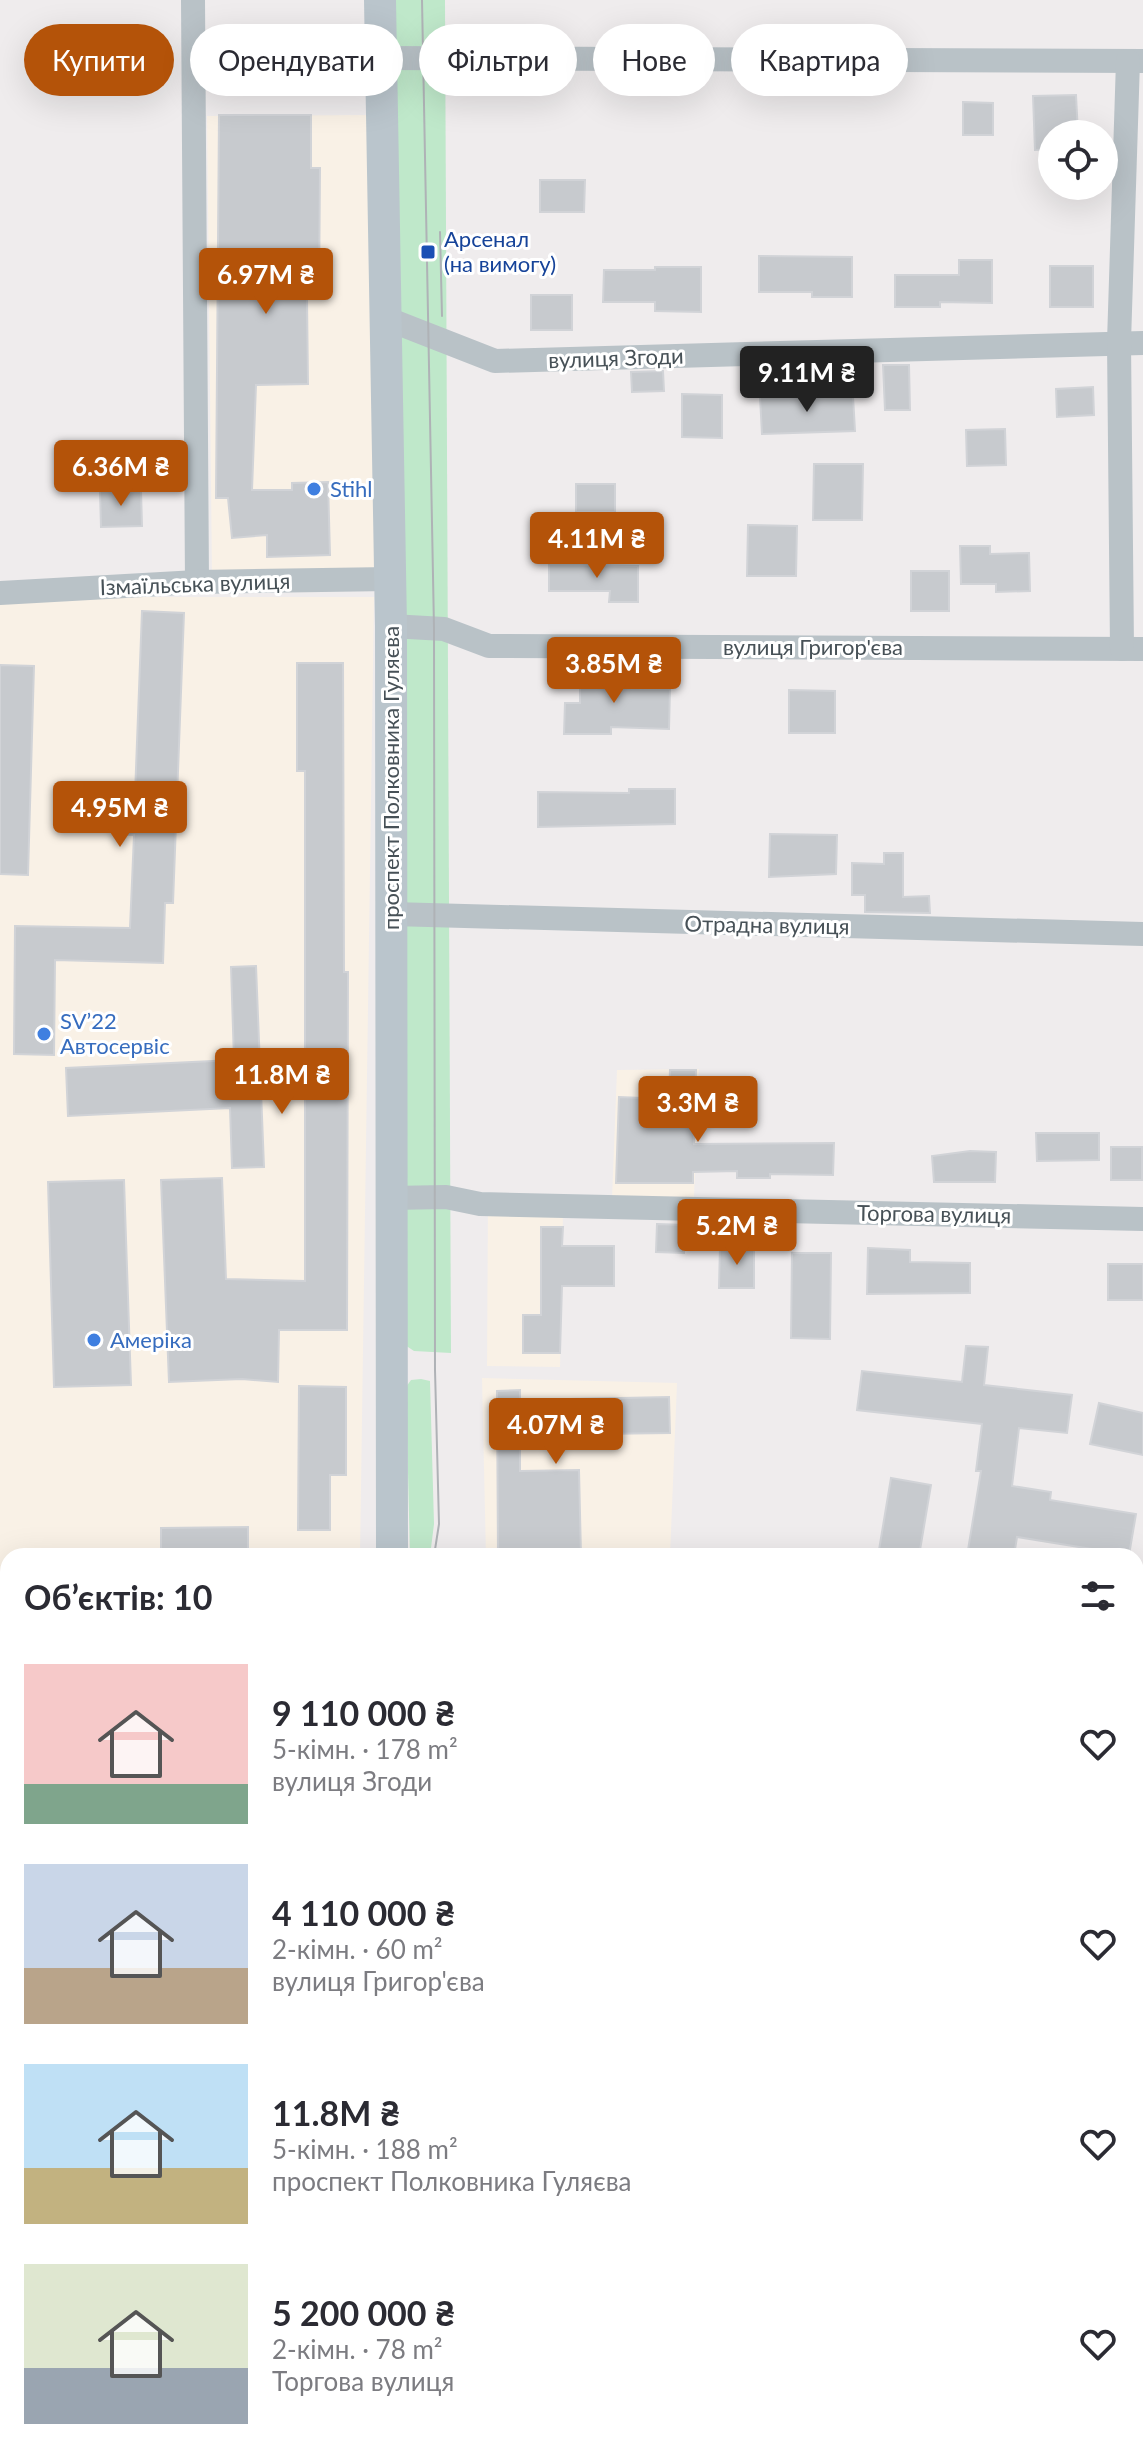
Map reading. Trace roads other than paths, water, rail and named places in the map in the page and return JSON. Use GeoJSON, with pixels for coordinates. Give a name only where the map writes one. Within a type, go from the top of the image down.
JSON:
{"type":"FeatureCollection","features":[{"type":"Feature","properties":{"kind":"main road","name":"проспект Полковника Гуляєва"},"geometry":{"type":"LineString","coordinates":[[380,0],[380,24]]}},
{"type":"Feature","properties":{"kind":"main road","name":"проспект Полковника Гуляєва"},"geometry":{"type":"LineString","coordinates":[[382,96],[391,626],[392,1548]]}},
{"type":"Feature","properties":{"kind":"street"},"geometry":{"type":"LineString","coordinates":[[193,0],[197,582]]}},
{"type":"Feature","properties":{"kind":"street"},"geometry":{"type":"LineString","coordinates":[[403,58],[1136,61],[1131,343],[1132,649]]}},
{"type":"Feature","properties":{"kind":"street","name":"вулиця Згоди"},"geometry":{"type":"LineString","coordinates":[[385,318],[495,361],[1131,343]]}},
{"type":"Feature","properties":{"kind":"street","name":"Ізмаїльська вулиця"},"geometry":{"type":"LineString","coordinates":[[0,593],[197,582],[390,579]]}},
{"type":"Feature","properties":{"kind":"street","name":"вулиця Григор'єва"},"geometry":{"type":"LineString","coordinates":[[391,626],[444,629],[489,646],[1132,649]]}},
{"type":"Feature","properties":{"kind":"street","name":"Отрадна вулиця"},"geometry":{"type":"LineString","coordinates":[[392,914],[1143,934]]}},
{"type":"Feature","properties":{"kind":"street","name":"Торгова вулиця"},"geometry":{"type":"LineString","coordinates":[[391,1198],[446,1197],[480,1204],[1143,1219]]}},
{"type":"Feature","properties":{"kind":"tram line"},"geometry":{"type":"LineString","coordinates":[[422,0],[434,628],[435,1370],[439,1524],[435,1548]]}},
{"type":"Feature","properties":{"kind":"tram line"},"geometry":{"type":"LineString","coordinates":[[440,232],[442,316]]}},
{"type":"Feature","properties":{"kind":"place","name":"Арсенал (на вимогу)"},"geometry":{"type":"Point","coordinates":[428,252]}},
{"type":"Feature","properties":{"kind":"place","name":"Stihl"},"geometry":{"type":"Point","coordinates":[314,489]}},
{"type":"Feature","properties":{"kind":"place","name":"SV’22 Автосервіс"},"geometry":{"type":"Point","coordinates":[44,1034]}},
{"type":"Feature","properties":{"kind":"place","name":"Амеріка"},"geometry":{"type":"Point","coordinates":[94,1340]}}]}
